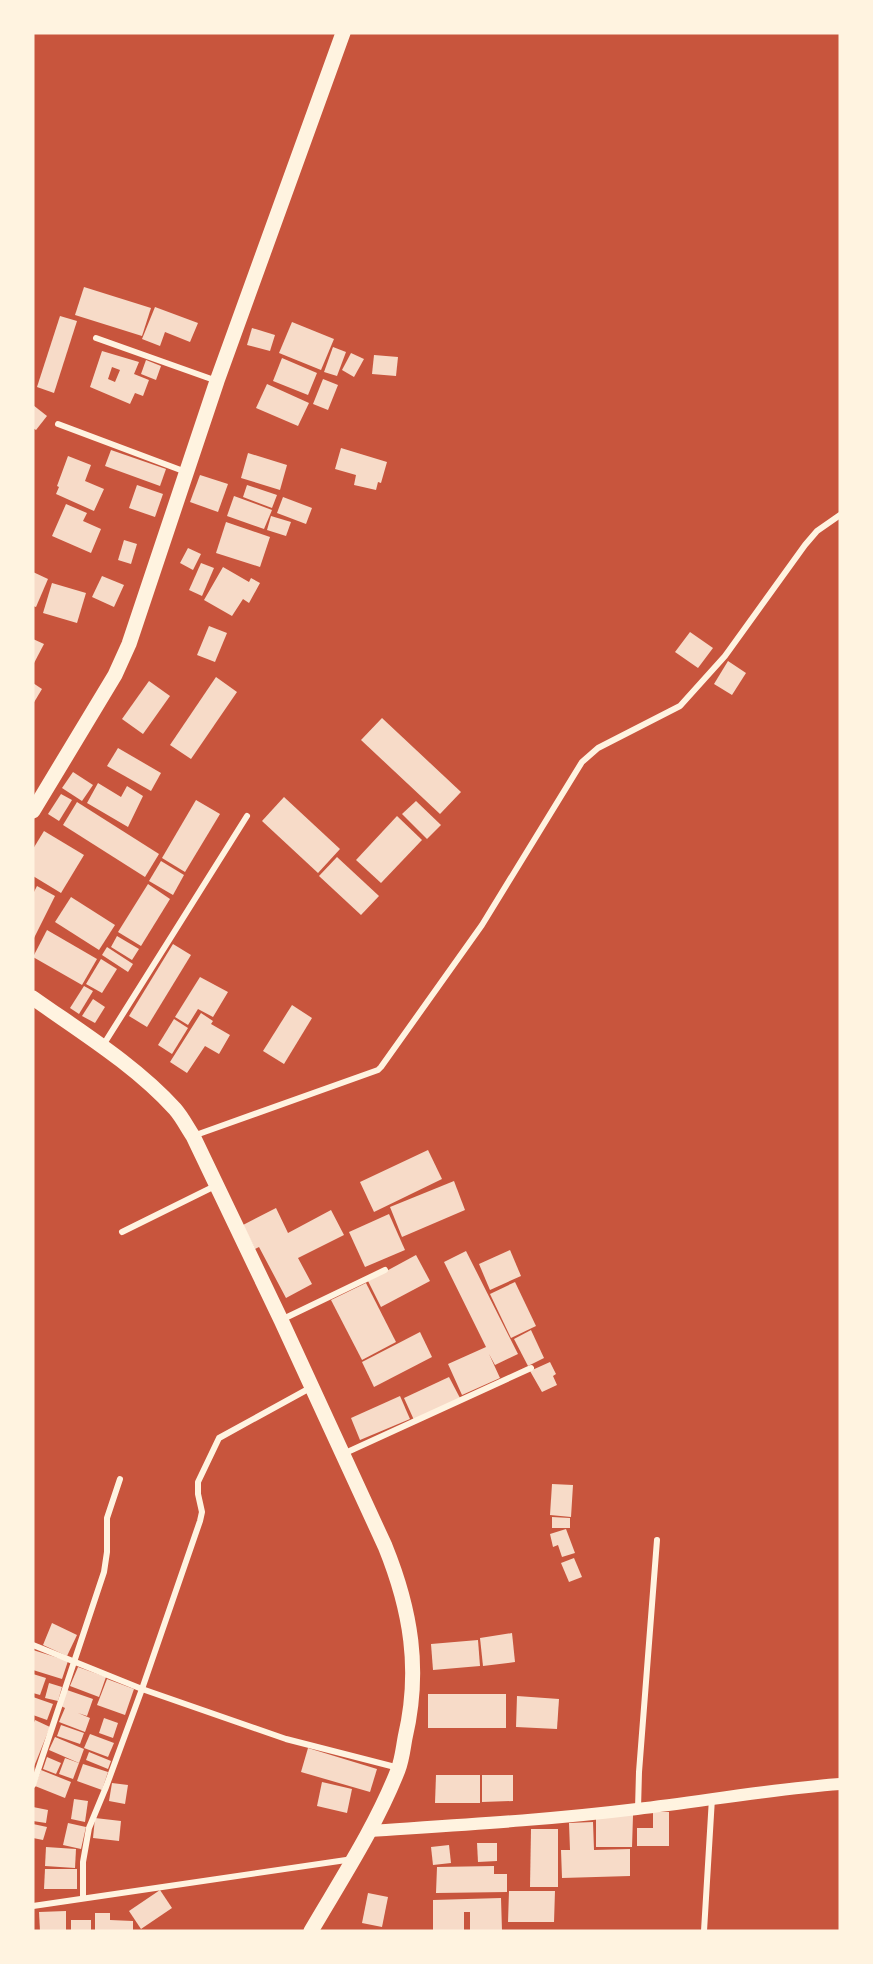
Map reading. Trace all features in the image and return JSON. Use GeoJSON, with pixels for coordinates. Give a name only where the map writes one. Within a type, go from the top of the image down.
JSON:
{"type":"FeatureCollection","features":[{"type":"Feature","properties":{"kind":"main road"},"geometry":{"type":"LineString","coordinates":[[33,811],[123,658],[217,381],[343,33]]}},
{"type":"Feature","properties":{"kind":"main road"},"geometry":{"type":"LineString","coordinates":[[33,998],[102,1047],[161,1095],[176,1111],[193,1136],[281,1320],[395,1572],[408,1620],[414,1666],[410,1718],[399,1768],[370,1831],[312,1931]]}},
{"type":"Feature","properties":{"kind":"main road"},"geometry":{"type":"LineString","coordinates":[[370,1831],[524,1821],[638,1809],[796,1788],[840,1785]]}},
{"type":"Feature","properties":{"kind":"street"},"geometry":{"type":"LineString","coordinates":[[96,338],[217,381]]}},
{"type":"Feature","properties":{"kind":"street"},"geometry":{"type":"LineString","coordinates":[[58,424],[187,472]]}},
{"type":"Feature","properties":{"kind":"street"},"geometry":{"type":"LineString","coordinates":[[193,1136],[378,1070],[482,925],[582,762],[598,748],[672,710],[687,699],[725,656],[805,545],[817,531],[840,515]]}},
{"type":"Feature","properties":{"kind":"street"},"geometry":{"type":"LineString","coordinates":[[102,1047],[247,816]]}},
{"type":"Feature","properties":{"kind":"street"},"geometry":{"type":"LineString","coordinates":[[122,1232],[216,1185]]}},
{"type":"Feature","properties":{"kind":"street"},"geometry":{"type":"LineString","coordinates":[[281,1320],[385,1270]]}},
{"type":"Feature","properties":{"kind":"street"},"geometry":{"type":"LineString","coordinates":[[342,1454],[531,1368]]}},
{"type":"Feature","properties":{"kind":"street"},"geometry":{"type":"LineString","coordinates":[[83,1898],[83,1862],[89,1828],[142,1689],[202,1512],[198,1482],[213,1447],[221,1436],[311,1388]]}},
{"type":"Feature","properties":{"kind":"street"},"geometry":{"type":"LineString","coordinates":[[33,1785],[104,1572],[107,1552],[107,1518],[120,1479]]}},
{"type":"Feature","properties":{"kind":"street"},"geometry":{"type":"LineString","coordinates":[[638,1809],[657,1540]]}},
{"type":"Feature","properties":{"kind":"street"},"geometry":{"type":"LineString","coordinates":[[33,1645],[142,1689],[286,1739],[399,1768]]}},
{"type":"Feature","properties":{"kind":"street"},"geometry":{"type":"LineString","coordinates":[[704,1931],[712,1798]]}},
{"type":"Feature","properties":{"kind":"street"},"geometry":{"type":"LineString","coordinates":[[33,1906],[353,1859]]}},
{"type":"Feature","properties":{"kind":"building"},"geometry":{"type":"Polygon","coordinates":[[[84,287],[151,308],[142,336],[75,315],[84,287]]]}},
{"type":"Feature","properties":{"kind":"building"},"geometry":{"type":"Polygon","coordinates":[[[155,307],[198,323],[190,342],[165,332],[160,346],[142,339],[155,307]]]}},
{"type":"Feature","properties":{"kind":"building"},"geometry":{"type":"Polygon","coordinates":[[[60,316],[77,321],[54,393],[37,387],[60,316]]]}},
{"type":"Feature","properties":{"kind":"building"},"geometry":{"type":"Polygon","coordinates":[[[292,322],[334,339],[321,370],[279,353],[292,322]]]}},
{"type":"Feature","properties":{"kind":"building"},"geometry":{"type":"Polygon","coordinates":[[[252,328],[275,335],[270,351],[247,345],[252,328]]]}},
{"type":"Feature","properties":{"kind":"building"},"geometry":{"type":"Polygon","coordinates":[[[333,347],[346,352],[337,376],[324,372],[333,347]]]}},
{"type":"Feature","properties":{"kind":"building"},"geometry":{"type":"Polygon","coordinates":[[[102,351],[139,362],[134,374],[149,380],[143,396],[135,393],[130,404],[90,387],[102,351]],[[112,367],[108,379],[115,382],[120,370],[112,367]]]}},
{"type":"Feature","properties":{"kind":"building"},"geometry":{"type":"Polygon","coordinates":[[[351,353],[364,359],[354,377],[342,370],[351,353]]]}},
{"type":"Feature","properties":{"kind":"building"},"geometry":{"type":"Polygon","coordinates":[[[374,355],[398,357],[396,376],[372,374],[374,355]]]}},
{"type":"Feature","properties":{"kind":"building"},"geometry":{"type":"Polygon","coordinates":[[[282,358],[317,373],[308,395],[273,381],[282,358]]]}},
{"type":"Feature","properties":{"kind":"building"},"geometry":{"type":"Polygon","coordinates":[[[146,360],[161,366],[156,380],[141,374],[146,360]]]}},
{"type":"Feature","properties":{"kind":"building"},"geometry":{"type":"Polygon","coordinates":[[[323,379],[338,385],[328,410],[313,404],[323,379]]]}},
{"type":"Feature","properties":{"kind":"building"},"geometry":{"type":"Polygon","coordinates":[[[267,384],[309,403],[298,426],[256,408],[267,384]]]}},
{"type":"Feature","properties":{"kind":"building"},"geometry":{"type":"Polygon","coordinates":[[[33,405],[47,416],[36,430],[33,428],[33,405]]]}},
{"type":"Feature","properties":{"kind":"building"},"geometry":{"type":"Polygon","coordinates":[[[341,448],[387,462],[381,483],[378,482],[376,490],[354,485],[356,475],[335,469],[341,448]]]}},
{"type":"Feature","properties":{"kind":"building"},"geometry":{"type":"Polygon","coordinates":[[[111,450],[166,469],[160,486],[105,466],[111,450]]]}},
{"type":"Feature","properties":{"kind":"building"},"geometry":{"type":"Polygon","coordinates":[[[248,453],[287,465],[280,490],[241,478],[248,453]]]}},
{"type":"Feature","properties":{"kind":"building"},"geometry":{"type":"Polygon","coordinates":[[[68,456],[91,465],[85,481],[104,489],[94,511],[56,494],[68,456]]]}},
{"type":"Feature","properties":{"kind":"building"},"geometry":{"type":"Polygon","coordinates":[[[200,475],[228,484],[218,512],[190,502],[200,475]]]}},
{"type":"Feature","properties":{"kind":"building"},"geometry":{"type":"Polygon","coordinates":[[[137,485],[163,494],[155,517],[129,508],[137,485]]]}},
{"type":"Feature","properties":{"kind":"building"},"geometry":{"type":"Polygon","coordinates":[[[247,485],[277,495],[272,508],[243,497],[247,485]]]}},
{"type":"Feature","properties":{"kind":"building"},"geometry":{"type":"Polygon","coordinates":[[[234,496],[272,510],[264,529],[227,516],[234,496]]]}},
{"type":"Feature","properties":{"kind":"building"},"geometry":{"type":"Polygon","coordinates":[[[283,497],[312,508],[306,524],[277,513],[283,497]]]}},
{"type":"Feature","properties":{"kind":"building"},"geometry":{"type":"Polygon","coordinates":[[[66,504],[87,513],[83,521],[101,529],[91,553],[52,536],[66,504]]]}},
{"type":"Feature","properties":{"kind":"building"},"geometry":{"type":"Polygon","coordinates":[[[271,516],[291,522],[286,536],[267,530],[271,516]]]}},
{"type":"Feature","properties":{"kind":"building"},"geometry":{"type":"Polygon","coordinates":[[[226,522],[270,537],[260,567],[216,553],[226,522]]]}},
{"type":"Feature","properties":{"kind":"building"},"geometry":{"type":"Polygon","coordinates":[[[124,540],[137,544],[131,564],[118,560],[124,540]]]}},
{"type":"Feature","properties":{"kind":"building"},"geometry":{"type":"Polygon","coordinates":[[[188,548],[201,554],[193,570],[180,563],[188,548]]]}},
{"type":"Feature","properties":{"kind":"building"},"geometry":{"type":"Polygon","coordinates":[[[201,563],[214,568],[202,596],[189,590],[201,563]]]}},
{"type":"Feature","properties":{"kind":"building"},"geometry":{"type":"Polygon","coordinates":[[[223,567],[249,582],[251,578],[260,583],[249,603],[243,599],[232,616],[204,600],[223,567]]]}},
{"type":"Feature","properties":{"kind":"building"},"geometry":{"type":"Polygon","coordinates":[[[33,572],[48,579],[36,607],[33,606],[33,572]]]}},
{"type":"Feature","properties":{"kind":"building"},"geometry":{"type":"Polygon","coordinates":[[[102,576],[124,585],[114,607],[92,597],[102,576]]]}},
{"type":"Feature","properties":{"kind":"building"},"geometry":{"type":"Polygon","coordinates":[[[52,583],[86,593],[77,623],[43,613],[52,583]]]}},
{"type":"Feature","properties":{"kind":"building"},"geometry":{"type":"Polygon","coordinates":[[[209,626],[227,633],[215,662],[197,655],[209,626]]]}},
{"type":"Feature","properties":{"kind":"building"},"geometry":{"type":"Polygon","coordinates":[[[690,632],[713,648],[698,668],[675,652],[690,632]]]}},
{"type":"Feature","properties":{"kind":"building"},"geometry":{"type":"Polygon","coordinates":[[[33,639],[44,644],[33,665],[33,639]]]}},
{"type":"Feature","properties":{"kind":"building"},"geometry":{"type":"Polygon","coordinates":[[[728,661],[746,673],[732,695],[714,684],[728,661]]]}},
{"type":"Feature","properties":{"kind":"building"},"geometry":{"type":"Polygon","coordinates":[[[216,677],[237,692],[191,759],[170,745],[216,677]]]}},
{"type":"Feature","properties":{"kind":"building"},"geometry":{"type":"Polygon","coordinates":[[[149,681],[170,696],[143,734],[122,719],[149,681]]]}},
{"type":"Feature","properties":{"kind":"building"},"geometry":{"type":"Polygon","coordinates":[[[33,683],[42,689],[33,704],[33,683]]]}},
{"type":"Feature","properties":{"kind":"building"},"geometry":{"type":"Polygon","coordinates":[[[382,718],[461,792],[440,814],[361,740],[382,718]]]}},
{"type":"Feature","properties":{"kind":"building"},"geometry":{"type":"Polygon","coordinates":[[[118,748],[161,773],[151,791],[107,766],[118,748]]]}},
{"type":"Feature","properties":{"kind":"building"},"geometry":{"type":"Polygon","coordinates":[[[73,772],[93,785],[82,801],[62,788],[73,772]]]}},
{"type":"Feature","properties":{"kind":"building"},"geometry":{"type":"Polygon","coordinates":[[[98,783],[121,797],[127,786],[143,796],[128,827],[87,803],[98,783]]]}},
{"type":"Feature","properties":{"kind":"building"},"geometry":{"type":"Polygon","coordinates":[[[61,794],[72,800],[59,821],[48,814],[61,794]]]}},
{"type":"Feature","properties":{"kind":"building"},"geometry":{"type":"Polygon","coordinates":[[[284,797],[340,849],[318,873],[262,821],[284,797]]]}},
{"type":"Feature","properties":{"kind":"building"},"geometry":{"type":"Polygon","coordinates":[[[196,800],[220,814],[185,872],[162,858],[196,800]]]}},
{"type":"Feature","properties":{"kind":"building"},"geometry":{"type":"Polygon","coordinates":[[[416,801],[441,825],[427,839],[402,814],[416,801]]]}},
{"type":"Feature","properties":{"kind":"building"},"geometry":{"type":"Polygon","coordinates":[[[77,802],[159,854],[145,877],[63,825],[77,802]]]}},
{"type":"Feature","properties":{"kind":"building"},"geometry":{"type":"Polygon","coordinates":[[[397,816],[422,840],[381,883],[356,860],[397,816]]]}},
{"type":"Feature","properties":{"kind":"building"},"geometry":{"type":"Polygon","coordinates":[[[44,831],[84,855],[61,893],[33,876],[33,849],[44,831]]]}},
{"type":"Feature","properties":{"kind":"building"},"geometry":{"type":"Polygon","coordinates":[[[337,857],[379,896],[361,915],[319,876],[337,857]]]}},
{"type":"Feature","properties":{"kind":"building"},"geometry":{"type":"Polygon","coordinates":[[[161,861],[184,875],[173,895],[149,881],[161,861]]]}},
{"type":"Feature","properties":{"kind":"building"},"geometry":{"type":"Polygon","coordinates":[[[148,884],[170,899],[141,946],[118,932],[148,884]]]}},
{"type":"Feature","properties":{"kind":"building"},"geometry":{"type":"Polygon","coordinates":[[[37,886],[55,896],[33,940],[33,894],[37,886]]]}},
{"type":"Feature","properties":{"kind":"building"},"geometry":{"type":"Polygon","coordinates":[[[71,897],[115,925],[99,950],[55,922],[71,897]]]}},
{"type":"Feature","properties":{"kind":"building"},"geometry":{"type":"Polygon","coordinates":[[[47,930],[97,959],[82,985],[33,957],[47,930]]]}},
{"type":"Feature","properties":{"kind":"building"},"geometry":{"type":"Polygon","coordinates":[[[117,936],[139,949],[132,960],[111,947],[117,936]]]}},
{"type":"Feature","properties":{"kind":"building"},"geometry":{"type":"Polygon","coordinates":[[[173,944],[191,955],[147,1027],[129,1016],[173,944]]]}},
{"type":"Feature","properties":{"kind":"building"},"geometry":{"type":"Polygon","coordinates":[[[107,947],[133,964],[128,972],[102,955],[107,947]]]}},
{"type":"Feature","properties":{"kind":"building"},"geometry":{"type":"Polygon","coordinates":[[[101,959],[117,969],[102,993],[86,984],[101,959]]]}},
{"type":"Feature","properties":{"kind":"building"},"geometry":{"type":"Polygon","coordinates":[[[200,977],[228,992],[213,1017],[198,1009],[188,1025],[175,1017],[200,977]]]}},
{"type":"Feature","properties":{"kind":"building"},"geometry":{"type":"Polygon","coordinates":[[[84,986],[93,991],[79,1014],[70,1008],[84,986]]]}},
{"type":"Feature","properties":{"kind":"building"},"geometry":{"type":"Polygon","coordinates":[[[93,999],[105,1007],[95,1023],[82,1016],[93,999]]]}},
{"type":"Feature","properties":{"kind":"building"},"geometry":{"type":"Polygon","coordinates":[[[292,1005],[312,1018],[284,1064],[263,1051],[292,1005]]]}},
{"type":"Feature","properties":{"kind":"building"},"geometry":{"type":"Polygon","coordinates":[[[201,1013],[213,1021],[211,1024],[230,1035],[219,1054],[205,1046],[187,1073],[170,1062],[201,1013]]]}},
{"type":"Feature","properties":{"kind":"building"},"geometry":{"type":"Polygon","coordinates":[[[174,1019],[188,1028],[172,1054],[158,1045],[174,1019]]]}},
{"type":"Feature","properties":{"kind":"building"},"geometry":{"type":"Polygon","coordinates":[[[428,1150],[442,1179],[374,1212],[360,1182],[428,1150]]]}},
{"type":"Feature","properties":{"kind":"building"},"geometry":{"type":"Polygon","coordinates":[[[454,1181],[465,1210],[402,1237],[390,1207],[454,1181]]]}},
{"type":"Feature","properties":{"kind":"building"},"geometry":{"type":"Polygon","coordinates":[[[276,1208],[288,1233],[331,1210],[344,1235],[298,1258],[312,1284],[286,1298],[259,1247],[255,1249],[243,1225],[276,1208]]]}},
{"type":"Feature","properties":{"kind":"building"},"geometry":{"type":"Polygon","coordinates":[[[389,1214],[405,1250],[365,1267],[349,1232],[389,1214]]]}},
{"type":"Feature","properties":{"kind":"building"},"geometry":{"type":"Polygon","coordinates":[[[510,1250],[521,1276],[490,1290],[479,1264],[510,1250]]]}},
{"type":"Feature","properties":{"kind":"building"},"geometry":{"type":"Polygon","coordinates":[[[466,1251],[518,1354],[495,1365],[489,1354],[500,1378],[462,1395],[448,1364],[486,1347],[444,1262],[466,1251]]]}},
{"type":"Feature","properties":{"kind":"building"},"geometry":{"type":"Polygon","coordinates":[[[416,1255],[430,1281],[381,1307],[368,1281],[416,1255]]]}},
{"type":"Feature","properties":{"kind":"building"},"geometry":{"type":"Polygon","coordinates":[[[515,1282],[536,1326],[511,1338],[490,1294],[515,1282]]]}},
{"type":"Feature","properties":{"kind":"building"},"geometry":{"type":"Polygon","coordinates":[[[366,1283],[396,1342],[362,1360],[331,1300],[366,1283]]]}},
{"type":"Feature","properties":{"kind":"building"},"geometry":{"type":"Polygon","coordinates":[[[531,1330],[544,1358],[528,1366],[514,1339],[531,1330]]]}},
{"type":"Feature","properties":{"kind":"building"},"geometry":{"type":"Polygon","coordinates":[[[420,1332],[432,1357],[374,1387],[362,1362],[420,1332]]]}},
{"type":"Feature","properties":{"kind":"building"},"geometry":{"type":"Polygon","coordinates":[[[550,1362],[556,1374],[553,1376],[557,1385],[542,1392],[530,1371],[550,1362]]]}},
{"type":"Feature","properties":{"kind":"building"},"geometry":{"type":"Polygon","coordinates":[[[449,1377],[460,1398],[414,1420],[404,1398],[449,1377]]]}},
{"type":"Feature","properties":{"kind":"building"},"geometry":{"type":"Polygon","coordinates":[[[400,1396],[410,1419],[360,1440],[351,1418],[400,1396]]]}},
{"type":"Feature","properties":{"kind":"building"},"geometry":{"type":"Polygon","coordinates":[[[552,1484],[573,1485],[571,1517],[550,1515],[552,1484]]]}},
{"type":"Feature","properties":{"kind":"building"},"geometry":{"type":"Polygon","coordinates":[[[552,1517],[570,1518],[570,1528],[552,1528],[552,1517]]]}},
{"type":"Feature","properties":{"kind":"building"},"geometry":{"type":"Polygon","coordinates":[[[566,1529],[575,1553],[562,1557],[558,1545],[553,1547],[550,1534],[566,1529]]]}},
{"type":"Feature","properties":{"kind":"building"},"geometry":{"type":"Polygon","coordinates":[[[574,1558],[582,1577],[569,1582],[561,1563],[574,1558]]]}},
{"type":"Feature","properties":{"kind":"building"},"geometry":{"type":"Polygon","coordinates":[[[52,1623],[77,1635],[67,1656],[43,1645],[52,1623]]]}},
{"type":"Feature","properties":{"kind":"building"},"geometry":{"type":"Polygon","coordinates":[[[512,1633],[515,1662],[483,1666],[480,1638],[512,1633]]]}},
{"type":"Feature","properties":{"kind":"building"},"geometry":{"type":"Polygon","coordinates":[[[478,1640],[480,1666],[433,1670],[431,1644],[478,1640]]]}},
{"type":"Feature","properties":{"kind":"building"},"geometry":{"type":"Polygon","coordinates":[[[33,1650],[68,1661],[62,1679],[33,1670],[33,1650]]]}},
{"type":"Feature","properties":{"kind":"building"},"geometry":{"type":"Polygon","coordinates":[[[78,1667],[106,1677],[99,1697],[70,1686],[78,1667]]]}},
{"type":"Feature","properties":{"kind":"building"},"geometry":{"type":"Polygon","coordinates":[[[33,1674],[46,1678],[40,1695],[33,1693],[33,1674]]]}},
{"type":"Feature","properties":{"kind":"building"},"geometry":{"type":"Polygon","coordinates":[[[107,1679],[134,1689],[125,1715],[97,1705],[107,1679]]]}},
{"type":"Feature","properties":{"kind":"building"},"geometry":{"type":"Polygon","coordinates":[[[49,1683],[62,1687],[58,1701],[45,1698],[49,1683]]]}},
{"type":"Feature","properties":{"kind":"building"},"geometry":{"type":"Polygon","coordinates":[[[67,1690],[93,1699],[87,1716],[78,1713],[90,1718],[85,1732],[59,1722],[65,1708],[61,1706],[67,1690]]]}},
{"type":"Feature","properties":{"kind":"building"},"geometry":{"type":"Polygon","coordinates":[[[428,1694],[506,1694],[506,1728],[428,1728],[428,1694]]]}},
{"type":"Feature","properties":{"kind":"building"},"geometry":{"type":"Polygon","coordinates":[[[517,1696],[559,1699],[557,1729],[516,1727],[517,1696]]]}},
{"type":"Feature","properties":{"kind":"building"},"geometry":{"type":"Polygon","coordinates":[[[33,1697],[53,1704],[47,1720],[33,1715],[33,1697]]]}},
{"type":"Feature","properties":{"kind":"building"},"geometry":{"type":"Polygon","coordinates":[[[104,1718],[118,1723],[113,1738],[99,1733],[104,1718]]]}},
{"type":"Feature","properties":{"kind":"building"},"geometry":{"type":"Polygon","coordinates":[[[35,1720],[50,1727],[33,1769],[33,1725],[35,1720]]]}},
{"type":"Feature","properties":{"kind":"building"},"geometry":{"type":"Polygon","coordinates":[[[61,1725],[84,1733],[80,1744],[57,1736],[61,1725]]]}},
{"type":"Feature","properties":{"kind":"building"},"geometry":{"type":"Polygon","coordinates":[[[90,1734],[114,1743],[108,1757],[84,1748],[90,1734]]]}},
{"type":"Feature","properties":{"kind":"building"},"geometry":{"type":"Polygon","coordinates":[[[55,1737],[84,1749],[79,1763],[49,1750],[55,1737]]]}},
{"type":"Feature","properties":{"kind":"building"},"geometry":{"type":"Polygon","coordinates":[[[308,1748],[377,1769],[370,1792],[301,1772],[308,1748]]]}},
{"type":"Feature","properties":{"kind":"building"},"geometry":{"type":"Polygon","coordinates":[[[89,1752],[111,1761],[108,1769],[86,1760],[89,1752]]]}},
{"type":"Feature","properties":{"kind":"building"},"geometry":{"type":"Polygon","coordinates":[[[47,1757],[61,1763],[56,1774],[43,1769],[47,1757]]]}},
{"type":"Feature","properties":{"kind":"building"},"geometry":{"type":"Polygon","coordinates":[[[65,1758],[79,1763],[73,1779],[59,1774],[65,1758]]]}},
{"type":"Feature","properties":{"kind":"building"},"geometry":{"type":"Polygon","coordinates":[[[83,1764],[108,1772],[102,1790],[77,1781],[83,1764]]]}},
{"type":"Feature","properties":{"kind":"building"},"geometry":{"type":"Polygon","coordinates":[[[41,1770],[71,1782],[65,1798],[35,1786],[41,1770]]]}},
{"type":"Feature","properties":{"kind":"building"},"geometry":{"type":"Polygon","coordinates":[[[436,1775],[480,1775],[480,1803],[435,1803],[436,1775]]]}},
{"type":"Feature","properties":{"kind":"building"},"geometry":{"type":"Polygon","coordinates":[[[482,1775],[513,1775],[513,1801],[482,1802],[482,1775]]]}},
{"type":"Feature","properties":{"kind":"building"},"geometry":{"type":"Polygon","coordinates":[[[322,1782],[352,1789],[347,1813],[317,1806],[322,1782]]]}},
{"type":"Feature","properties":{"kind":"building"},"geometry":{"type":"Polygon","coordinates":[[[112,1783],[128,1785],[125,1804],[109,1801],[112,1783]]]}},
{"type":"Feature","properties":{"kind":"building"},"geometry":{"type":"Polygon","coordinates":[[[74,1799],[88,1801],[85,1822],[71,1819],[74,1799]]]}},
{"type":"Feature","properties":{"kind":"building"},"geometry":{"type":"Polygon","coordinates":[[[33,1807],[48,1810],[46,1823],[33,1821],[33,1807]]]}},
{"type":"Feature","properties":{"kind":"building"},"geometry":{"type":"Polygon","coordinates":[[[653,1812],[669,1812],[669,1846],[637,1846],[637,1828],[653,1828],[653,1812]]]}},
{"type":"Feature","properties":{"kind":"building"},"geometry":{"type":"Polygon","coordinates":[[[596,1815],[633,1815],[632,1847],[596,1847],[596,1815]]]}},
{"type":"Feature","properties":{"kind":"building"},"geometry":{"type":"Polygon","coordinates":[[[95,1818],[121,1821],[119,1841],[93,1838],[95,1818]]]}},
{"type":"Feature","properties":{"kind":"building"},"geometry":{"type":"Polygon","coordinates":[[[593,1822],[594,1850],[630,1849],[630,1876],[562,1878],[561,1850],[570,1850],[569,1823],[593,1822]]]}},
{"type":"Feature","properties":{"kind":"building"},"geometry":{"type":"Polygon","coordinates":[[[68,1823],[86,1827],[81,1849],[63,1845],[68,1823]]]}},
{"type":"Feature","properties":{"kind":"building"},"geometry":{"type":"Polygon","coordinates":[[[33,1824],[47,1827],[43,1840],[33,1838],[33,1824]]]}},
{"type":"Feature","properties":{"kind":"building"},"geometry":{"type":"Polygon","coordinates":[[[531,1829],[558,1829],[558,1887],[530,1887],[531,1829]]]}},
{"type":"Feature","properties":{"kind":"building"},"geometry":{"type":"Polygon","coordinates":[[[477,1843],[497,1843],[497,1861],[478,1862],[477,1843]]]}},
{"type":"Feature","properties":{"kind":"building"},"geometry":{"type":"Polygon","coordinates":[[[449,1845],[451,1863],[433,1865],[431,1847],[449,1845]]]}},
{"type":"Feature","properties":{"kind":"building"},"geometry":{"type":"Polygon","coordinates":[[[46,1847],[76,1849],[75,1868],[45,1866],[46,1847]]]}},
{"type":"Feature","properties":{"kind":"building"},"geometry":{"type":"Polygon","coordinates":[[[494,1866],[494,1874],[507,1874],[507,1892],[436,1893],[437,1867],[494,1866]]]}},
{"type":"Feature","properties":{"kind":"building"},"geometry":{"type":"Polygon","coordinates":[[[45,1869],[77,1869],[77,1889],[44,1889],[45,1869]]]}},
{"type":"Feature","properties":{"kind":"building"},"geometry":{"type":"Polygon","coordinates":[[[160,1890],[172,1908],[141,1929],[129,1911],[160,1890]]]}},
{"type":"Feature","properties":{"kind":"building"},"geometry":{"type":"Polygon","coordinates":[[[509,1891],[555,1891],[554,1922],[508,1922],[509,1891]]]}},
{"type":"Feature","properties":{"kind":"building"},"geometry":{"type":"Polygon","coordinates":[[[368,1893],[388,1897],[382,1927],[362,1923],[368,1893]]]}},
{"type":"Feature","properties":{"kind":"building"},"geometry":{"type":"Polygon","coordinates":[[[501,1898],[502,1931],[470,1931],[470,1912],[464,1912],[464,1931],[433,1931],[433,1900],[501,1898]]]}},
{"type":"Feature","properties":{"kind":"building"},"geometry":{"type":"Polygon","coordinates":[[[66,1911],[66,1931],[40,1931],[39,1912],[66,1911]]]}},
{"type":"Feature","properties":{"kind":"building"},"geometry":{"type":"Polygon","coordinates":[[[95,1913],[110,1913],[110,1920],[133,1921],[133,1931],[95,1931],[95,1913]]]}},
{"type":"Feature","properties":{"kind":"building"},"geometry":{"type":"Polygon","coordinates":[[[71,1920],[91,1920],[91,1931],[71,1931],[71,1920]]]}}]}
